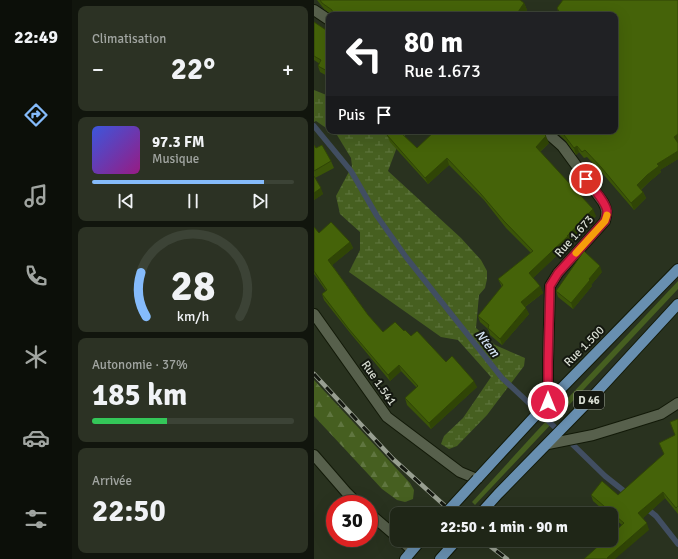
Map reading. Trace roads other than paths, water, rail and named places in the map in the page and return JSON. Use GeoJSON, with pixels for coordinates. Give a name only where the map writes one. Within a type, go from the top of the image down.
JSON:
{"type":"FeatureCollection","features":[{"type":"Feature","properties":{"kind":"main road","name":"Rue 1.500"},"geometry":{"type":"LineString","coordinates":[[451,507],[548,402],[678,269]]}},
{"type":"Feature","properties":{"kind":"main road","name":"D 46"},"geometry":{"type":"LineString","coordinates":[[486,507],[548,444],[678,304]]}},
{"type":"Feature","properties":{"kind":"main road"},"geometry":{"type":"LineString","coordinates":[[405,559],[415,547]]}},
{"type":"Feature","properties":{"kind":"main road"},"geometry":{"type":"LineString","coordinates":[[440,559],[451,547]]}},
{"type":"Feature","properties":{"kind":"street"},"geometry":{"type":"LineString","coordinates":[[314,10],[326,18]]}},
{"type":"Feature","properties":{"kind":"street","name":"Rue 1.673"},"geometry":{"type":"LineString","coordinates":[[548,402],[550,286],[558,273],[605,221],[608,213],[603,202],[562,146],[549,134]]}},
{"type":"Feature","properties":{"kind":"street","name":"Rue 1.541"},"geometry":{"type":"LineString","coordinates":[[314,314],[387,417],[460,472],[477,479]]}},
{"type":"Feature","properties":{"kind":"street"},"geometry":{"type":"LineString","coordinates":[[548,444],[593,435],[661,414],[678,403]]}},
{"type":"Feature","properties":{"kind":"street"},"geometry":{"type":"LineString","coordinates":[[314,455],[349,495]]}},
{"type":"Feature","properties":{"kind":"street"},"geometry":{"type":"LineString","coordinates":[[378,521],[390,531]]}},
{"type":"Feature","properties":{"kind":"street"},"geometry":{"type":"LineString","coordinates":[[409,547],[412,550]]}},
{"type":"Feature","properties":{"kind":"waterway","name":"Ntem"},"geometry":{"type":"LineString","coordinates":[[314,126],[351,171],[377,216],[406,257],[502,378],[561,433]]}},
{"type":"Feature","properties":{"kind":"waterway","name":"Ntem"},"geometry":{"type":"LineString","coordinates":[[567,439],[605,476],[629,495]]}},
{"type":"Feature","properties":{"kind":"waterway","name":"Ntem"},"geometry":{"type":"LineString","coordinates":[[645,507],[656,516],[678,544]]}},
{"type":"Feature","properties":{"kind":"railway"},"geometry":{"type":"LineString","coordinates":[[314,374],[393,459],[446,507]]}},
{"type":"Feature","properties":{"kind":"railway"},"geometry":{"type":"LineString","coordinates":[[491,547],[507,559]]}}]}
